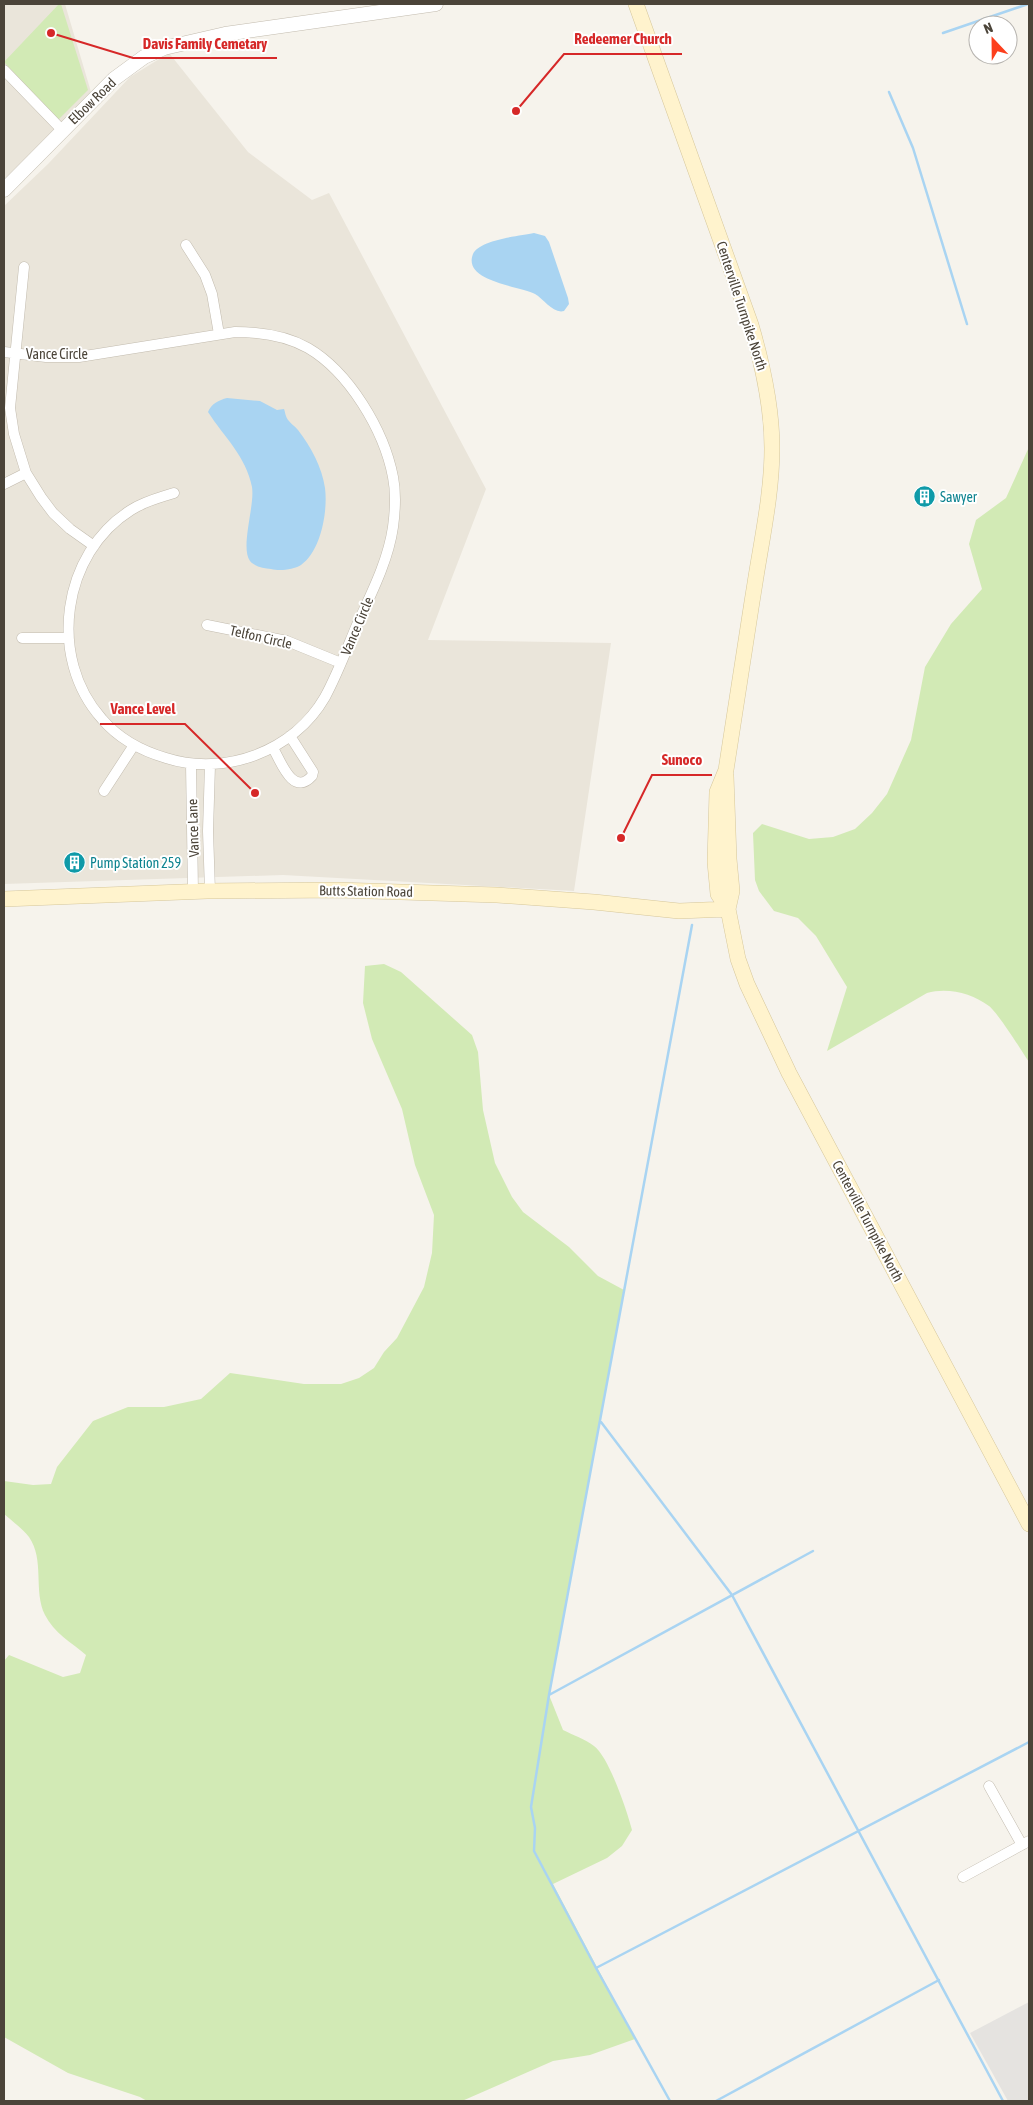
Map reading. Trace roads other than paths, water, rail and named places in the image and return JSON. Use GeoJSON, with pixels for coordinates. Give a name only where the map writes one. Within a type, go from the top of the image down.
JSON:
{"type":"FeatureCollection","features":[{"type":"Feature","properties":{"kind":"main road","name":"Centerville Turnpike North"},"geometry":{"type":"LineString","coordinates":[[636,4],[751,325],[763,367],[770,414],[772,448],[766,513],[726,770],[717,792],[715,862],[718,894],[728,909],[732,933],[744,975],[785,1065],[1029,1524]]}},
{"type":"Feature","properties":{"kind":"main road","name":"Butts Station Road"},"geometry":{"type":"LineString","coordinates":[[4,899],[193,891],[420,891],[564,900],[679,911],[728,909]]}},
{"type":"Feature","properties":{"kind":"street","name":"Elbow Road"},"geometry":{"type":"LineString","coordinates":[[4,190],[114,79],[144,57],[164,48],[224,34],[436,4]]}},
{"type":"Feature","properties":{"kind":"street"},"geometry":{"type":"LineString","coordinates":[[4,70],[62,130]]}},
{"type":"Feature","properties":{"kind":"street"},"geometry":{"type":"LineString","coordinates":[[186,245],[205,274],[212,294],[219,334]]}},
{"type":"Feature","properties":{"kind":"street"},"geometry":{"type":"LineString","coordinates":[[24,267],[9,353],[10,408],[14,434],[26,473],[53,513],[70,529],[94,546]]}},
{"type":"Feature","properties":{"kind":"street","name":"Vance Circle"},"geometry":{"type":"LineString","coordinates":[[9,353],[46,357],[79,356],[219,334],[261,332],[286,339],[307,348],[328,362],[343,376],[366,410],[384,444],[393,478],[394,510],[391,541],[341,663],[324,698],[308,721],[290,736],[273,748],[246,759],[210,765],[191,764],[152,754],[134,745],[115,732],[101,718],[91,704],[75,671],[68,638],[69,610],[74,587],[84,560],[115,522],[146,502],[174,493]]}},
{"type":"Feature","properties":{"kind":"street"},"geometry":{"type":"LineString","coordinates":[[4,484],[26,473]]}},
{"type":"Feature","properties":{"kind":"street","name":"Telfon Circle"},"geometry":{"type":"LineString","coordinates":[[207,625],[287,641],[341,663]]}},
{"type":"Feature","properties":{"kind":"street"},"geometry":{"type":"LineString","coordinates":[[22,638],[68,638]]}},
{"type":"Feature","properties":{"kind":"street"},"geometry":{"type":"LineString","coordinates":[[273,748],[291,778],[297,783],[303,784],[308,781],[313,772],[290,736]]}},
{"type":"Feature","properties":{"kind":"street"},"geometry":{"type":"LineString","coordinates":[[104,791],[134,745]]}},
{"type":"Feature","properties":{"kind":"street","name":"Vance Lane"},"geometry":{"type":"LineString","coordinates":[[191,764],[193,891]]}},
{"type":"Feature","properties":{"kind":"street","name":"Vance Lane"},"geometry":{"type":"LineString","coordinates":[[210,765],[208,831],[210,891]]}},
{"type":"Feature","properties":{"kind":"street"},"geometry":{"type":"LineString","coordinates":[[964,1877],[1026,1843],[989,1786]]}},
{"type":"Feature","properties":{"kind":"water"},"geometry":{"type":"Polygon","coordinates":[[[534,233],[545,236],[549,242],[568,298],[569,304],[564,311],[552,308],[538,296],[528,291],[484,277],[476,271],[472,263],[473,254],[483,245],[500,239],[534,233]]]}},
{"type":"Feature","properties":{"kind":"water"},"geometry":{"type":"Polygon","coordinates":[[[227,398],[260,401],[277,410],[284,409],[289,422],[303,437],[319,465],[324,480],[326,497],[322,530],[314,550],[308,559],[298,567],[286,570],[263,568],[252,563],[247,555],[247,536],[252,505],[252,487],[249,476],[240,456],[208,412],[216,403],[227,398]]]}},
{"type":"Feature","properties":{"kind":"waterway"},"geometry":{"type":"LineString","coordinates":[[943,33],[1028,4]]}},
{"type":"Feature","properties":{"kind":"waterway"},"geometry":{"type":"LineString","coordinates":[[889,92],[913,148],[967,324]]}},
{"type":"Feature","properties":{"kind":"waterway"},"geometry":{"type":"LineString","coordinates":[[670,2101],[534,1851],[535,1828],[531,1807],[549,1695],[692,925]]}},
{"type":"Feature","properties":{"kind":"waterway"},"geometry":{"type":"LineString","coordinates":[[601,1422],[732,1595],[1003,2101]]}},
{"type":"Feature","properties":{"kind":"waterway"},"geometry":{"type":"LineString","coordinates":[[549,1695],[813,1551]]}},
{"type":"Feature","properties":{"kind":"waterway"},"geometry":{"type":"LineString","coordinates":[[596,1968],[1029,1742]]}},
{"type":"Feature","properties":{"kind":"waterway"},"geometry":{"type":"LineString","coordinates":[[716,2101],[939,1980]]}},
{"type":"Feature","properties":{"kind":"place","name":"Davis Family Cemetary"},"geometry":{"type":"Point","coordinates":[51,33]}},
{"type":"Feature","properties":{"kind":"place","name":"Redeemer Church"},"geometry":{"type":"Point","coordinates":[516,111]}},
{"type":"Feature","properties":{"kind":"place","name":"Sawyer"},"geometry":{"type":"Point","coordinates":[924,497]}},
{"type":"Feature","properties":{"kind":"place","name":"Vance Level"},"geometry":{"type":"Point","coordinates":[255,793]}},
{"type":"Feature","properties":{"kind":"place","name":"Sunoco"},"geometry":{"type":"Point","coordinates":[621,838]}},
{"type":"Feature","properties":{"kind":"place","name":"Pump Station 259"},"geometry":{"type":"Point","coordinates":[74,863]}}]}
